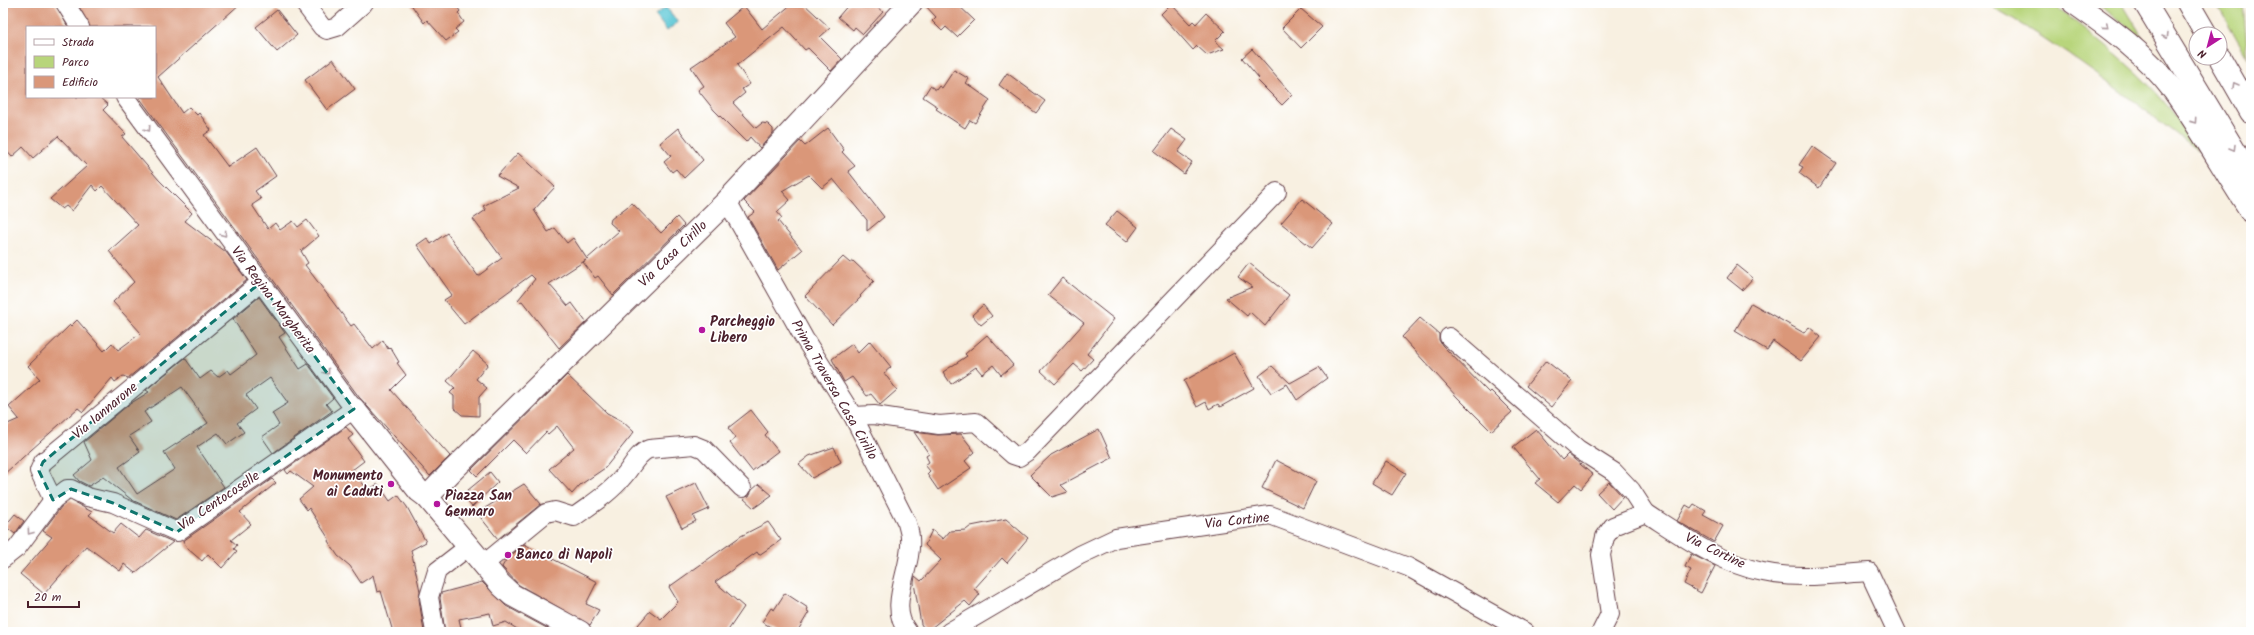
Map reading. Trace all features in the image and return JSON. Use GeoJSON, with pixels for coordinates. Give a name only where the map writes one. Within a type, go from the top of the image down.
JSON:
{"type":"FeatureCollection","features":[{"type":"Feature","properties":{"kind":"main road","name":"Via Casa Cirillo"},"geometry":{"type":"LineString","coordinates":[[427,497],[727,201],[911,3]]}},
{"type":"Feature","properties":{"kind":"main road"},"geometry":{"type":"LineString","coordinates":[[2074,3],[2102,23],[2140,55],[2173,90],[2203,134],[2251,211]]}},
{"type":"Feature","properties":{"kind":"main road"},"geometry":{"type":"LineString","coordinates":[[2145,3],[2251,178]]}},
{"type":"Feature","properties":{"kind":"main road"},"geometry":{"type":"LineString","coordinates":[[2188,3],[2201,26]]}},
{"type":"Feature","properties":{"kind":"main road"},"geometry":{"type":"LineString","coordinates":[[2225,66],[2251,112]]}},
{"type":"Feature","properties":{"kind":"main road","name":"Via Regina Margherita"},"geometry":{"type":"LineString","coordinates":[[354,409],[419,491],[427,497],[484,564],[492,576],[512,594],[580,632]]}},
{"type":"Feature","properties":{"kind":"street"},"geometry":{"type":"LineString","coordinates":[[65,3],[79,26]]}},
{"type":"Feature","properties":{"kind":"street"},"geometry":{"type":"LineString","coordinates":[[304,3],[322,27],[327,30],[336,27],[364,3]]}},
{"type":"Feature","properties":{"kind":"street","name":"Via Regina Margherita"},"geometry":{"type":"LineString","coordinates":[[126,98],[260,283],[354,409]]}},
{"type":"Feature","properties":{"kind":"street"},"geometry":{"type":"LineString","coordinates":[[853,416],[874,415],[939,425],[976,422],[1012,455],[1019,457],[1028,451],[1277,192]]}},
{"type":"Feature","properties":{"kind":"street","name":"Prima Traversa Casa Cirillo"},"geometry":{"type":"LineString","coordinates":[[727,201],[804,338],[853,416],[907,523],[910,539],[909,555],[899,604],[900,617],[908,632]]}},
{"type":"Feature","properties":{"kind":"street","name":"Via Iannarone"},"geometry":{"type":"LineString","coordinates":[[53,500],[38,471],[43,462],[260,283]]}},
{"type":"Feature","properties":{"kind":"street"},"geometry":{"type":"LineString","coordinates":[[1449,337],[1578,449],[1614,472],[1631,490],[1646,514],[1613,526],[1605,537],[1601,554],[1610,614],[1601,632]]}},
{"type":"Feature","properties":{"kind":"street","name":"Via Centocoselle"},"geometry":{"type":"LineString","coordinates":[[53,500],[66,489],[71,489],[87,497],[118,505],[177,532],[354,409]]}},
{"type":"Feature","properties":{"kind":"street"},"geometry":{"type":"LineString","coordinates":[[484,564],[546,513],[555,511],[574,517],[617,484],[643,451],[694,445],[704,449],[742,488]]}},
{"type":"Feature","properties":{"kind":"street"},"geometry":{"type":"LineString","coordinates":[[3,559],[17,548],[53,500]]}},
{"type":"Feature","properties":{"kind":"street","name":"Via Cortine"},"geometry":{"type":"LineString","coordinates":[[1646,514],[1690,540],[1737,564],[1763,572],[1799,576],[1869,572],[1897,632]]}},
{"type":"Feature","properties":{"kind":"street","name":"Via Cortine"},"geometry":{"type":"LineString","coordinates":[[949,632],[1080,555],[1116,538],[1270,515],[1408,567],[1525,632]]}},
{"type":"Feature","properties":{"kind":"street"},"geometry":{"type":"LineString","coordinates":[[435,632],[429,597],[437,571],[468,547]]}},
{"type":"Feature","properties":{"kind":"highlighted area"},"geometry":{"type":"Polygon","coordinates":[[[260,283],[354,409],[177,532],[113,503],[71,489],[53,500],[39,471],[43,462],[260,283]]]}},
{"type":"Feature","properties":{"kind":"green space"},"geometry":{"type":"Polygon","coordinates":[[[2042,2],[2061,10],[2116,55],[2147,83],[2174,114],[2198,151],[2121,92],[2068,54],[2014,19],[1986,3],[2042,2]]]}},
{"type":"Feature","properties":{"kind":"green space"},"geometry":{"type":"Polygon","coordinates":[[[2096,3],[2122,3],[2143,38],[2096,3]]]}},
{"type":"Feature","properties":{"kind":"green space"},"geometry":{"type":"Polygon","coordinates":[[[2216,3],[2243,3],[2248,58],[2216,3]]]}},
{"type":"Feature","properties":{"kind":"water"},"geometry":{"type":"Polygon","coordinates":[[[666,7],[678,22],[667,31],[655,15],[666,7]]]}},
{"type":"Feature","properties":{"kind":"building"},"geometry":{"type":"Polygon","coordinates":[[[3,3],[55,3],[67,26],[26,26],[26,98],[100,98],[108,105],[103,110],[126,134],[122,137],[159,180],[192,213],[185,221],[226,252],[247,280],[128,378],[123,376],[115,382],[112,378],[83,412],[78,408],[3,475],[3,426],[19,419],[9,407],[40,379],[28,366],[77,320],[104,351],[112,343],[118,350],[141,333],[113,302],[134,282],[109,251],[138,225],[102,186],[97,191],[92,185],[72,211],[66,206],[62,209],[50,199],[87,166],[58,136],[33,158],[23,147],[12,157],[3,147],[3,3]]]}},
{"type":"Feature","properties":{"kind":"building"},"geometry":{"type":"Polygon","coordinates":[[[77,3],[241,3],[158,77],[182,113],[189,107],[197,115],[199,113],[211,130],[204,135],[228,167],[257,147],[276,176],[255,191],[261,199],[252,205],[268,229],[275,223],[280,230],[293,221],[298,227],[307,220],[319,236],[301,251],[308,263],[305,265],[351,326],[354,324],[373,349],[383,340],[388,349],[390,347],[399,362],[397,363],[406,375],[391,390],[450,456],[430,476],[359,397],[140,98],[156,98],[156,26],[89,26],[77,3]]]}},
{"type":"Feature","properties":{"kind":"building"},"geometry":{"type":"Polygon","coordinates":[[[410,3],[454,3],[460,11],[458,13],[464,22],[455,29],[458,32],[446,41],[427,20],[424,23],[410,3]]]}},
{"type":"Feature","properties":{"kind":"building"},"geometry":{"type":"Polygon","coordinates":[[[793,3],[803,3],[830,28],[820,37],[842,59],[831,71],[808,48],[805,50],[784,27],[737,65],[750,84],[742,89],[745,93],[733,103],[756,128],[762,123],[768,124],[773,129],[773,133],[760,148],[750,137],[746,142],[714,110],[698,90],[704,86],[691,67],[735,37],[724,23],[744,6],[762,29],[793,3]]]}},
{"type":"Feature","properties":{"kind":"building"},"geometry":{"type":"Polygon","coordinates":[[[850,3],[872,3],[883,12],[863,34],[855,27],[853,30],[838,17],[850,3]]]}},
{"type":"Feature","properties":{"kind":"building"},"geometry":{"type":"Polygon","coordinates":[[[923,3],[956,3],[974,20],[957,37],[946,27],[942,31],[932,21],[936,17],[923,3]]]}},
{"type":"Feature","properties":{"kind":"building"},"geometry":{"type":"Polygon","coordinates":[[[1171,4],[1190,24],[1193,21],[1196,24],[1206,13],[1225,31],[1215,41],[1224,49],[1207,55],[1197,46],[1193,50],[1161,14],[1171,4]]]}},
{"type":"Feature","properties":{"kind":"building"},"geometry":{"type":"Polygon","coordinates":[[[1301,9],[1322,27],[1301,48],[1282,28],[1301,9]]]}},
{"type":"Feature","properties":{"kind":"building"},"geometry":{"type":"Polygon","coordinates":[[[277,10],[297,35],[277,52],[256,27],[277,10]]]}},
{"type":"Feature","properties":{"kind":"building"},"geometry":{"type":"Polygon","coordinates":[[[1252,49],[1292,95],[1282,105],[1257,80],[1259,78],[1242,58],[1252,49]]]}},
{"type":"Feature","properties":{"kind":"building"},"geometry":{"type":"Polygon","coordinates":[[[333,59],[355,89],[327,110],[305,80],[333,59]]]}},
{"type":"Feature","properties":{"kind":"building"},"geometry":{"type":"Polygon","coordinates":[[[954,70],[969,79],[966,83],[990,100],[975,123],[970,120],[965,128],[936,109],[938,107],[923,97],[930,86],[936,90],[939,86],[942,88],[954,70]]]}},
{"type":"Feature","properties":{"kind":"building"},"geometry":{"type":"Polygon","coordinates":[[[1007,73],[1045,101],[1036,113],[999,85],[1007,73]]]}},
{"type":"Feature","properties":{"kind":"building"},"geometry":{"type":"Polygon","coordinates":[[[678,128],[703,160],[684,178],[676,169],[672,172],[664,162],[671,156],[660,143],[678,128]]]}},
{"type":"Feature","properties":{"kind":"building"},"geometry":{"type":"Polygon","coordinates":[[[828,128],[844,150],[842,152],[855,166],[848,171],[884,217],[867,231],[867,220],[833,179],[822,188],[809,175],[782,191],[790,200],[777,212],[782,218],[778,221],[802,250],[778,270],[748,217],[755,212],[744,201],[800,141],[805,146],[828,128]]]}},
{"type":"Feature","properties":{"kind":"building"},"geometry":{"type":"Polygon","coordinates":[[[1171,129],[1187,140],[1178,152],[1192,162],[1184,174],[1154,151],[1171,129]]]}},
{"type":"Feature","properties":{"kind":"building"},"geometry":{"type":"Polygon","coordinates":[[[1812,146],[1836,163],[1819,188],[1799,173],[1803,167],[1799,165],[1812,146]]]}},
{"type":"Feature","properties":{"kind":"building"},"geometry":{"type":"Polygon","coordinates":[[[518,153],[555,187],[534,210],[548,232],[555,228],[567,243],[573,238],[587,259],[619,231],[610,223],[611,219],[632,203],[661,233],[677,217],[684,225],[613,295],[598,276],[595,278],[583,262],[586,260],[549,284],[568,306],[572,303],[586,322],[559,348],[522,301],[520,302],[518,300],[535,279],[531,275],[464,324],[444,300],[452,295],[417,245],[427,238],[431,244],[447,233],[478,276],[502,258],[473,219],[486,210],[483,206],[519,188],[497,176],[518,153]]]}},
{"type":"Feature","properties":{"kind":"building"},"geometry":{"type":"Polygon","coordinates":[[[1302,199],[1333,224],[1312,248],[1281,223],[1302,199]]]}},
{"type":"Feature","properties":{"kind":"building"},"geometry":{"type":"Polygon","coordinates":[[[1117,211],[1138,227],[1127,242],[1105,225],[1117,211]]]}},
{"type":"Feature","properties":{"kind":"building"},"geometry":{"type":"Polygon","coordinates":[[[843,257],[850,263],[853,261],[874,281],[860,296],[861,297],[832,325],[805,296],[843,257]]]}},
{"type":"Feature","properties":{"kind":"building"},"geometry":{"type":"Polygon","coordinates":[[[1249,263],[1289,295],[1265,326],[1250,312],[1247,316],[1226,298],[1252,287],[1238,277],[1249,263]]]}},
{"type":"Feature","properties":{"kind":"building"},"geometry":{"type":"Polygon","coordinates":[[[1737,265],[1753,278],[1742,290],[1727,278],[1737,265]]]}},
{"type":"Feature","properties":{"kind":"building"},"geometry":{"type":"Polygon","coordinates":[[[1062,278],[1114,319],[1087,354],[1093,359],[1082,371],[1074,364],[1055,384],[1041,371],[1084,323],[1048,295],[1062,278]]]}},
{"type":"Feature","properties":{"kind":"building"},"geometry":{"type":"Polygon","coordinates":[[[259,297],[285,333],[279,337],[300,369],[308,364],[333,398],[326,404],[332,411],[273,453],[262,437],[279,425],[272,413],[288,403],[270,378],[246,395],[256,409],[237,423],[244,432],[227,444],[218,433],[197,447],[224,487],[176,520],[132,500],[103,477],[89,486],[79,481],[74,475],[92,460],[84,442],[128,405],[149,392],[146,390],[185,358],[200,379],[211,371],[218,377],[228,370],[231,374],[256,355],[233,319],[259,297]],[[182,387],[144,412],[151,422],[129,436],[140,452],[119,467],[137,494],[175,469],[164,452],[208,423],[182,387]]]}},
{"type":"Feature","properties":{"kind":"building"},"geometry":{"type":"Polygon","coordinates":[[[1751,303],[1804,333],[1809,327],[1821,337],[1801,361],[1773,341],[1767,350],[1735,331],[1751,303]]]}},
{"type":"Feature","properties":{"kind":"building"},"geometry":{"type":"Polygon","coordinates":[[[983,305],[992,316],[981,325],[972,315],[983,305]]]}},
{"type":"Feature","properties":{"kind":"building"},"geometry":{"type":"Polygon","coordinates":[[[1420,318],[1439,334],[1439,340],[1442,345],[1489,393],[1491,391],[1512,412],[1491,431],[1457,397],[1402,337],[1420,318]]]}},
{"type":"Feature","properties":{"kind":"building"},"geometry":{"type":"Polygon","coordinates":[[[987,335],[1013,365],[1001,375],[993,365],[982,374],[976,367],[951,384],[943,372],[967,356],[965,354],[987,335]]]}},
{"type":"Feature","properties":{"kind":"building"},"geometry":{"type":"Polygon","coordinates":[[[870,341],[891,367],[884,373],[897,390],[880,405],[871,394],[867,396],[852,377],[844,382],[832,359],[852,344],[858,353],[870,341]]]}},
{"type":"Feature","properties":{"kind":"building"},"geometry":{"type":"Polygon","coordinates":[[[473,351],[488,364],[476,379],[487,388],[479,397],[479,416],[462,415],[454,408],[454,396],[450,393],[455,388],[447,381],[473,351]]]}},
{"type":"Feature","properties":{"kind":"building"},"geometry":{"type":"Polygon","coordinates":[[[1234,353],[1254,388],[1220,407],[1218,404],[1209,409],[1206,402],[1197,407],[1184,381],[1234,353]]]}},
{"type":"Feature","properties":{"kind":"building"},"geometry":{"type":"Polygon","coordinates":[[[1546,361],[1572,381],[1551,407],[1526,386],[1546,361]]]}},
{"type":"Feature","properties":{"kind":"building"},"geometry":{"type":"Polygon","coordinates":[[[1272,366],[1290,383],[1319,367],[1327,378],[1297,400],[1287,384],[1271,393],[1259,376],[1272,366]]]}},
{"type":"Feature","properties":{"kind":"building"},"geometry":{"type":"Polygon","coordinates":[[[567,375],[607,413],[622,421],[634,432],[605,468],[580,485],[572,494],[549,469],[574,448],[557,426],[548,434],[546,432],[526,453],[513,440],[477,476],[471,470],[567,375]]]}},
{"type":"Feature","properties":{"kind":"building"},"geometry":{"type":"Polygon","coordinates":[[[751,410],[768,432],[765,435],[778,451],[752,471],[730,443],[736,438],[728,428],[751,410]]]}},
{"type":"Feature","properties":{"kind":"building"},"geometry":{"type":"Polygon","coordinates":[[[346,427],[353,435],[348,439],[364,461],[352,470],[368,490],[378,484],[390,501],[398,495],[407,507],[426,542],[411,550],[420,591],[419,599],[424,632],[393,632],[381,591],[377,592],[373,575],[361,583],[350,566],[338,556],[309,508],[307,510],[299,499],[313,487],[291,471],[288,474],[285,470],[346,427]]]}},
{"type":"Feature","properties":{"kind":"building"},"geometry":{"type":"Polygon","coordinates":[[[1099,429],[1112,458],[1061,485],[1068,492],[1052,497],[1030,475],[1051,455],[1099,429]]]}},
{"type":"Feature","properties":{"kind":"building"},"geometry":{"type":"Polygon","coordinates":[[[1536,429],[1562,460],[1568,454],[1593,475],[1581,489],[1575,484],[1558,502],[1535,483],[1540,479],[1513,447],[1536,429]]]}},
{"type":"Feature","properties":{"kind":"building"},"geometry":{"type":"Polygon","coordinates":[[[914,432],[938,435],[961,434],[975,452],[965,461],[971,468],[938,490],[927,474],[930,471],[925,465],[929,462],[926,456],[929,454],[914,432]]]}},
{"type":"Feature","properties":{"kind":"building"},"geometry":{"type":"Polygon","coordinates":[[[834,447],[841,462],[812,478],[799,464],[809,456],[834,447]]]}},
{"type":"Feature","properties":{"kind":"building"},"geometry":{"type":"Polygon","coordinates":[[[1276,460],[1316,481],[1303,508],[1262,488],[1276,460]]]}},
{"type":"Feature","properties":{"kind":"building"},"geometry":{"type":"Polygon","coordinates":[[[1386,461],[1406,473],[1392,495],[1372,483],[1386,461]]]}},
{"type":"Feature","properties":{"kind":"building"},"geometry":{"type":"Polygon","coordinates":[[[490,472],[498,482],[472,507],[462,495],[490,472]]]}},
{"type":"Feature","properties":{"kind":"building"},"geometry":{"type":"Polygon","coordinates":[[[272,479],[276,483],[240,512],[251,524],[231,540],[237,545],[234,549],[237,551],[222,568],[208,554],[202,561],[188,549],[183,541],[272,479]]]}},
{"type":"Feature","properties":{"kind":"building"},"geometry":{"type":"Polygon","coordinates":[[[1609,482],[1623,497],[1612,509],[1597,493],[1609,482]]]}},
{"type":"Feature","properties":{"kind":"building"},"geometry":{"type":"Polygon","coordinates":[[[696,483],[709,509],[693,516],[696,521],[682,528],[666,497],[696,483]]]}},
{"type":"Feature","properties":{"kind":"building"},"geometry":{"type":"Polygon","coordinates":[[[524,484],[541,504],[498,539],[477,513],[524,484]]]}},
{"type":"Feature","properties":{"kind":"building"},"geometry":{"type":"Polygon","coordinates":[[[759,484],[772,495],[754,508],[743,498],[749,496],[752,490],[759,484]]]}},
{"type":"Feature","properties":{"kind":"building"},"geometry":{"type":"Polygon","coordinates":[[[70,500],[92,512],[89,515],[113,533],[121,524],[139,538],[146,530],[173,542],[135,573],[124,564],[120,571],[86,546],[44,594],[20,574],[52,537],[43,531],[61,507],[70,500]]]}},
{"type":"Feature","properties":{"kind":"building"},"geometry":{"type":"Polygon","coordinates":[[[1694,504],[1706,511],[1703,515],[1723,526],[1714,542],[1677,521],[1686,505],[1691,508],[1694,504]]]}},
{"type":"Feature","properties":{"kind":"building"},"geometry":{"type":"Polygon","coordinates":[[[15,514],[24,521],[15,534],[5,526],[15,514]]]}},
{"type":"Feature","properties":{"kind":"building"},"geometry":{"type":"Polygon","coordinates":[[[1006,519],[1028,538],[1007,563],[1002,558],[974,589],[980,594],[970,606],[965,601],[926,632],[921,624],[914,583],[915,576],[921,581],[941,560],[925,545],[932,530],[943,539],[950,531],[966,530],[971,526],[1006,519]]]}},
{"type":"Feature","properties":{"kind":"building"},"geometry":{"type":"Polygon","coordinates":[[[768,522],[781,540],[759,555],[757,552],[715,582],[744,607],[727,632],[632,632],[650,611],[661,619],[678,602],[669,587],[741,536],[768,522]]]}},
{"type":"Feature","properties":{"kind":"building"},"geometry":{"type":"Polygon","coordinates":[[[524,544],[597,582],[586,604],[599,610],[590,625],[519,585],[502,567],[506,560],[524,544]]]}},
{"type":"Feature","properties":{"kind":"building"},"geometry":{"type":"Polygon","coordinates":[[[1691,554],[1715,566],[1701,593],[1684,584],[1691,570],[1685,567],[1691,554]]]}},
{"type":"Feature","properties":{"kind":"building"},"geometry":{"type":"Polygon","coordinates":[[[482,582],[506,606],[554,632],[522,632],[506,622],[493,626],[490,613],[459,619],[462,632],[445,632],[440,598],[441,593],[482,582]]]}},
{"type":"Feature","properties":{"kind":"building"},"geometry":{"type":"Polygon","coordinates":[[[785,593],[808,608],[807,611],[809,612],[797,632],[779,632],[762,622],[771,608],[774,610],[785,593]]]}},
{"type":"Feature","properties":{"kind":"place","name":"Parcheggio Libero"},"geometry":{"type":"Point","coordinates":[702,330]}},
{"type":"Feature","properties":{"kind":"place","name":"Monumento ai Caduti"},"geometry":{"type":"Point","coordinates":[391,484]}},
{"type":"Feature","properties":{"kind":"place","name":"Piazza San Gennaro"},"geometry":{"type":"Point","coordinates":[437,504]}},
{"type":"Feature","properties":{"kind":"place","name":"Banco di Napoli"},"geometry":{"type":"Point","coordinates":[508,555]}}]}
